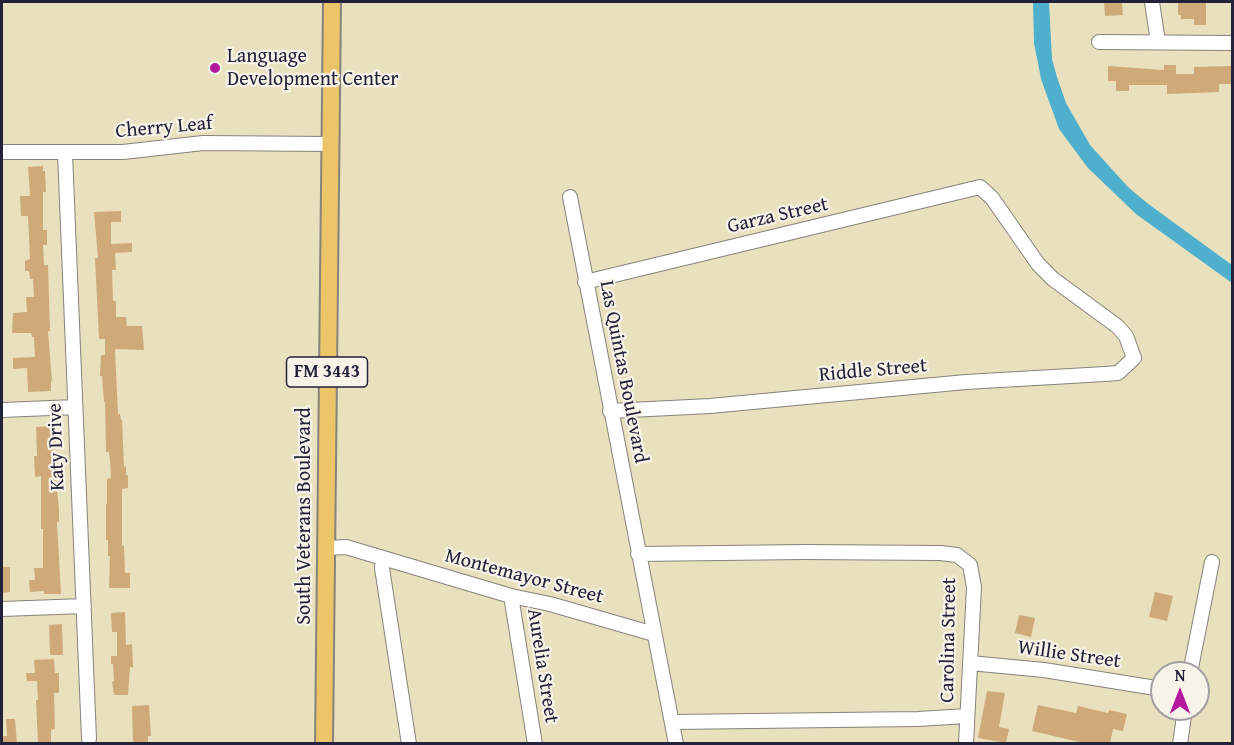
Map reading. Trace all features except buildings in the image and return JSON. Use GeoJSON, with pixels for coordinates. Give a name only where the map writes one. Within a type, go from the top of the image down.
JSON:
{"type":"FeatureCollection","features":[{"type":"Feature","properties":{"kind":"main road","name":"South Veterans Boulevard"},"geometry":{"type":"LineString","coordinates":[[324,744],[332,2]]}},
{"type":"Feature","properties":{"kind":"street"},"geometry":{"type":"LineString","coordinates":[[1152,2],[1158,42]]}},
{"type":"Feature","properties":{"kind":"street"},"geometry":{"type":"LineString","coordinates":[[1099,42],[1233,43]]}},
{"type":"Feature","properties":{"kind":"street","name":"Cherry Leaf"},"geometry":{"type":"LineString","coordinates":[[2,152],[123,152],[203,143],[330,144]]}},
{"type":"Feature","properties":{"kind":"street","name":"Katy Drive"},"geometry":{"type":"LineString","coordinates":[[65,153],[89,739]]}},
{"type":"Feature","properties":{"kind":"street","name":"Garza Street"},"geometry":{"type":"LineString","coordinates":[[585,282],[980,187],[992,198],[1038,264],[1053,279],[1117,326],[1126,336],[1134,358]]}},
{"type":"Feature","properties":{"kind":"street","name":"Las Quintas Boulevard"},"geometry":{"type":"LineString","coordinates":[[570,197],[676,744]]}},
{"type":"Feature","properties":{"kind":"street","name":"Riddle Street"},"geometry":{"type":"LineString","coordinates":[[610,411],[710,406],[966,382],[1118,373],[1134,358]]}},
{"type":"Feature","properties":{"kind":"street"},"geometry":{"type":"LineString","coordinates":[[2,410],[75,407]]}},
{"type":"Feature","properties":{"kind":"street","name":"Montemayor Street"},"geometry":{"type":"LineString","coordinates":[[326,548],[346,548],[511,596],[550,604],[654,634]]}},
{"type":"Feature","properties":{"kind":"street","name":"Carolina Street"},"geometry":{"type":"LineString","coordinates":[[638,554],[804,552],[957,555],[970,565],[974,587],[966,744]]}},
{"type":"Feature","properties":{"kind":"street"},"geometry":{"type":"LineString","coordinates":[[383,559],[382,568],[409,744]]}},
{"type":"Feature","properties":{"kind":"street"},"geometry":{"type":"LineString","coordinates":[[1192,661],[1212,562]]}},
{"type":"Feature","properties":{"kind":"street","name":"Aurelia Street"},"geometry":{"type":"LineString","coordinates":[[511,596],[535,744]]}},
{"type":"Feature","properties":{"kind":"street"},"geometry":{"type":"LineString","coordinates":[[2,609],[84,606]]}},
{"type":"Feature","properties":{"kind":"street","name":"Willie Street"},"geometry":{"type":"LineString","coordinates":[[970,663],[1044,670],[1150,687]]}},
{"type":"Feature","properties":{"kind":"street"},"geometry":{"type":"LineString","coordinates":[[672,722],[918,719],[967,716]]}},
{"type":"Feature","properties":{"kind":"street"},"geometry":{"type":"LineString","coordinates":[[1180,744],[1183,721]]}},
{"type":"Feature","properties":{"kind":"water"},"geometry":{"type":"Polygon","coordinates":[[[1033,2],[1049,2],[1052,59],[1057,77],[1066,103],[1090,145],[1128,187],[1232,265],[1232,283],[1136,214],[1088,168],[1059,129],[1041,79],[1034,43],[1033,2]]]}},
{"type":"Feature","properties":{"kind":"place","name":"Language Development Center"},"geometry":{"type":"Point","coordinates":[215,68]}}]}
